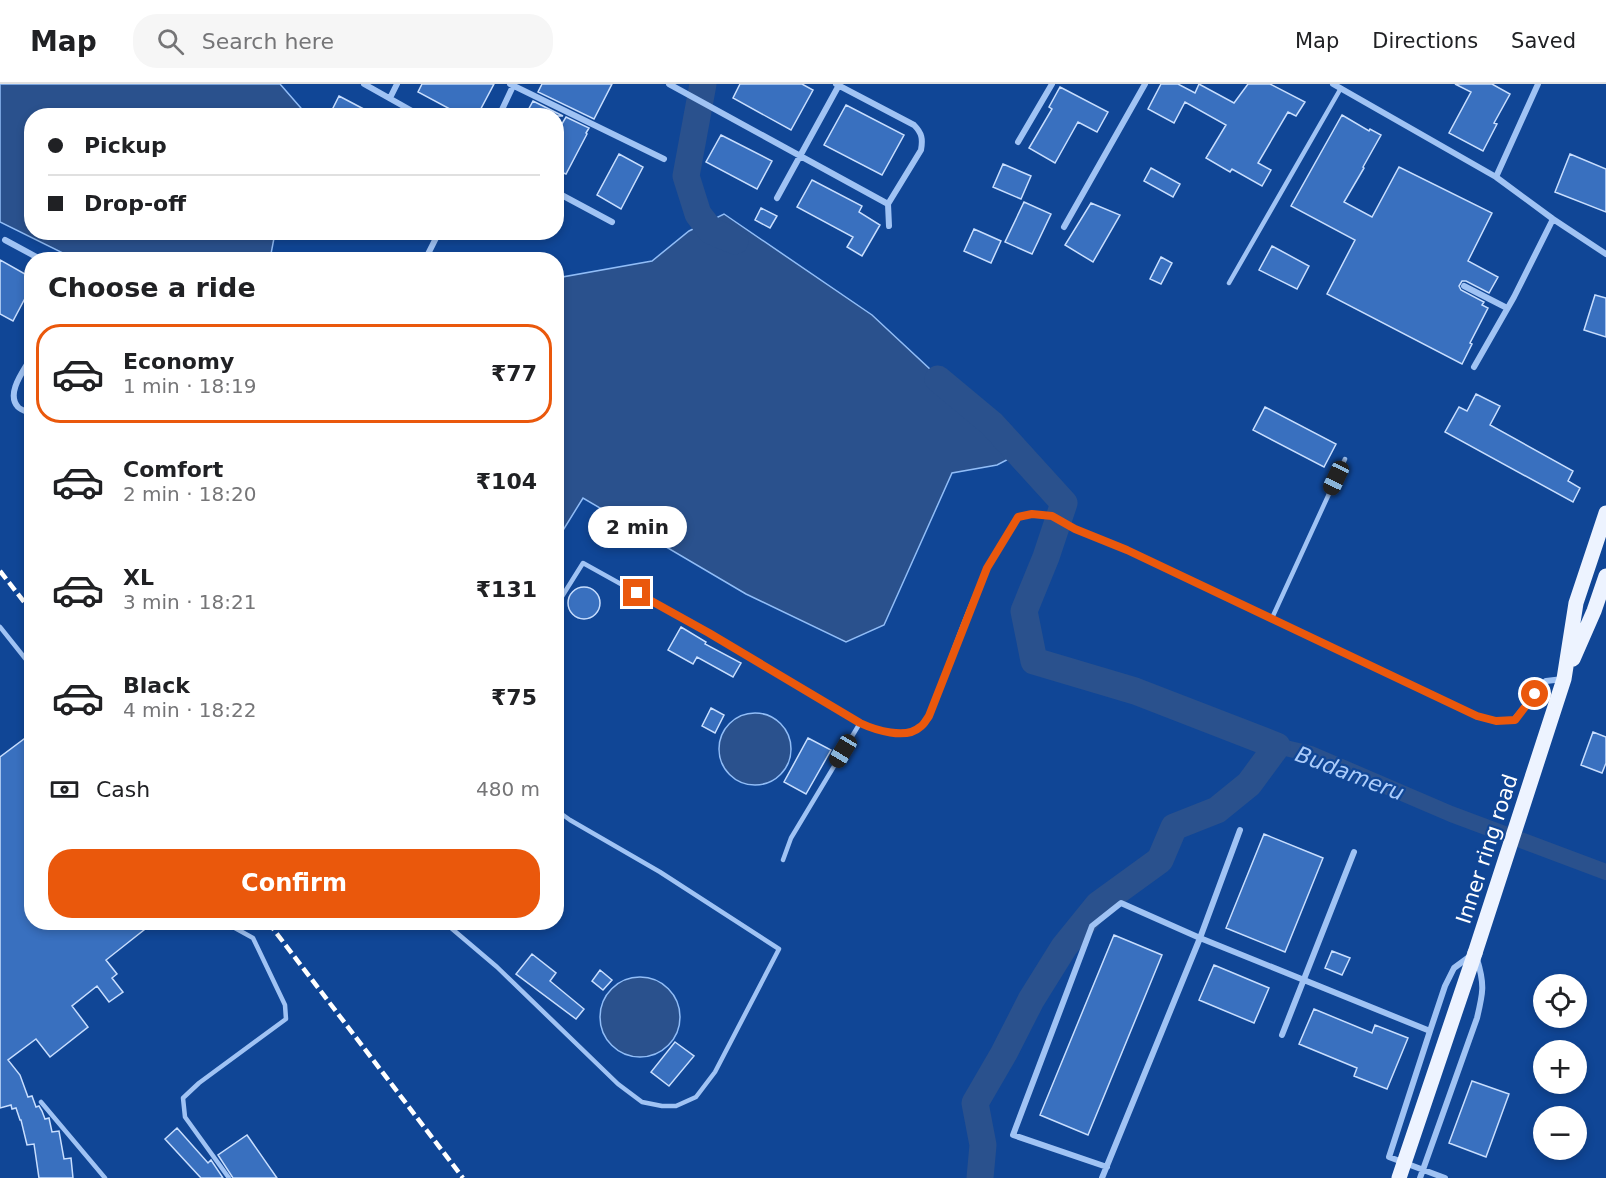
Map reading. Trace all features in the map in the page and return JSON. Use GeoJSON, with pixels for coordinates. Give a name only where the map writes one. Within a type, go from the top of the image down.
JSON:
{"type":"FeatureCollection","features":[{"type":"Feature","properties":{"kind":"main road"},"geometry":{"type":"LineString","coordinates":[[1564,678],[1576,603],[1606,513]]}},
{"type":"Feature","properties":{"kind":"main road"},"geometry":{"type":"LineString","coordinates":[[1564,678],[1594,611],[1606,576]]}},
{"type":"Feature","properties":{"kind":"main road","name":"Inner ring road"},"geometry":{"type":"LineString","coordinates":[[1399,1178],[1564,678]]}},
{"type":"Feature","properties":{"kind":"street"},"geometry":{"type":"LineString","coordinates":[[364,84],[407,108]]}},
{"type":"Feature","properties":{"kind":"street"},"geometry":{"type":"LineString","coordinates":[[390,98],[398,84]]}},
{"type":"Feature","properties":{"kind":"street"},"geometry":{"type":"LineString","coordinates":[[502,108],[512,84],[561,108]]}},
{"type":"Feature","properties":{"kind":"street"},"geometry":{"type":"LineString","coordinates":[[669,84],[888,204]]}},
{"type":"Feature","properties":{"kind":"street"},"geometry":{"type":"LineString","coordinates":[[1018,142],[1052,84]]}},
{"type":"Feature","properties":{"kind":"street"},"geometry":{"type":"LineString","coordinates":[[1064,227],[1145,84]]}},
{"type":"Feature","properties":{"kind":"street"},"geometry":{"type":"LineString","coordinates":[[1334,84],[1496,177],[1606,254]]}},
{"type":"Feature","properties":{"kind":"street"},"geometry":{"type":"LineString","coordinates":[[1496,177],[1539,84]]}},
{"type":"Feature","properties":{"kind":"street"},"geometry":{"type":"LineString","coordinates":[[777,198],[837,85],[914,125],[920,131],[921,150],[888,204],[889,226]]}},
{"type":"Feature","properties":{"kind":"street"},"geometry":{"type":"LineString","coordinates":[[564,110],[664,159]]}},
{"type":"Feature","properties":{"kind":"street"},"geometry":{"type":"LineString","coordinates":[[564,196],[612,222]]}},
{"type":"Feature","properties":{"kind":"street"},"geometry":{"type":"LineString","coordinates":[[1474,367],[1553,219]]}},
{"type":"Feature","properties":{"kind":"street"},"geometry":{"type":"LineString","coordinates":[[4,240],[27,252]]}},
{"type":"Feature","properties":{"kind":"street"},"geometry":{"type":"LineString","coordinates":[[1464,286],[1507,308]]}},
{"type":"Feature","properties":{"kind":"street"},"geometry":{"type":"LineString","coordinates":[[24,371],[14,389],[14,398],[18,407],[24,410]]}},
{"type":"Feature","properties":{"kind":"street"},"geometry":{"type":"LineString","coordinates":[[1052,516],[1075,529],[1127,550],[1477,716],[1496,721],[1515,720],[1546,681],[1564,678]]}},
{"type":"Feature","properties":{"kind":"street"},"geometry":{"type":"LineString","coordinates":[[1102,1178],[1200,938],[1240,830]]}},
{"type":"Feature","properties":{"kind":"street"},"geometry":{"type":"LineString","coordinates":[[1282,1035],[1354,852]]}},
{"type":"Feature","properties":{"kind":"street"},"geometry":{"type":"LineString","coordinates":[[1107,1167],[1013,1135],[1092,926],[1121,903],[1200,938],[1430,1031]]}},
{"type":"Feature","properties":{"kind":"street"},"geometry":{"type":"LineString","coordinates":[[1420,1178],[1423,1169],[1477,1018],[1483,978],[1475,953],[1454,968],[1440,1001],[1389,1157],[1423,1169],[1445,1178]]}},
{"type":"Feature","properties":{"kind":"lane"},"geometry":{"type":"LineString","coordinates":[[1229,283],[1341,88]]}},
{"type":"Feature","properties":{"kind":"lane"},"geometry":{"type":"LineString","coordinates":[[1272,618],[1345,459]]}},
{"type":"Feature","properties":{"kind":"lane"},"geometry":{"type":"LineString","coordinates":[[564,593],[583,563],[709,633],[860,723],[887,732],[908,732],[919,729],[929,716],[987,568],[1010,528],[1018,517],[1032,514],[1052,516]]}},
{"type":"Feature","properties":{"kind":"lane"},"geometry":{"type":"LineString","coordinates":[[0,627],[24,657]]}},
{"type":"Feature","properties":{"kind":"lane"},"geometry":{"type":"LineString","coordinates":[[783,860],[791,838],[860,723]]}},
{"type":"Feature","properties":{"kind":"lane"},"geometry":{"type":"LineString","coordinates":[[453,930],[497,967],[618,1084],[642,1102],[676,1107],[696,1097],[715,1072],[779,949],[660,872],[564,816]]}},
{"type":"Feature","properties":{"kind":"lane"},"geometry":{"type":"LineString","coordinates":[[229,1178],[185,1117],[183,1098],[199,1083],[286,1019],[285,1005],[253,938],[238,930]]}},
{"type":"Feature","properties":{"kind":"lane"},"geometry":{"type":"LineString","coordinates":[[41,1102],[105,1178]]}},
{"type":"Feature","properties":{"kind":"water"},"geometry":{"type":"Polygon","coordinates":[[[0,84],[280,84],[301,108],[24,108],[24,234],[0,222],[0,84]]]}},
{"type":"Feature","properties":{"kind":"water"},"geometry":{"type":"Polygon","coordinates":[[[724,214],[872,315],[1020,453],[997,465],[952,473],[884,625],[846,642],[746,594],[583,498],[564,529],[564,277],[652,261],[689,231],[724,214]]]}},
{"type":"Feature","properties":{"kind":"water"},"geometry":{"type":"Polygon","coordinates":[[[36,240],[274,240],[271,252],[61,252],[36,240]]]}},
{"type":"Feature","properties":{"kind":"water"},"geometry":{"type":"Polygon","coordinates":[[[755,713],[775,719],[785,729],[791,749],[785,769],[775,779],[755,785],[735,779],[725,769],[719,749],[725,729],[735,719],[755,713]]]}},
{"type":"Feature","properties":{"kind":"water"},"geometry":{"type":"Polygon","coordinates":[[[640,977],[655,980],[668,989],[677,1002],[680,1017],[677,1032],[668,1045],[655,1054],[640,1057],[625,1054],[612,1045],[603,1032],[600,1017],[603,1002],[612,989],[625,980],[640,977]]]}},
{"type":"Feature","properties":{"kind":"building"},"geometry":{"type":"Polygon","coordinates":[[[422,84],[494,84],[481,108],[448,108],[418,92],[422,84]]]}},
{"type":"Feature","properties":{"kind":"building"},"geometry":{"type":"Polygon","coordinates":[[[542,84],[612,84],[594,119],[538,92],[542,84]]]}},
{"type":"Feature","properties":{"kind":"building"},"geometry":{"type":"Polygon","coordinates":[[[740,84],[802,84],[813,90],[791,130],[733,98],[740,84]]]}},
{"type":"Feature","properties":{"kind":"building"},"geometry":{"type":"Polygon","coordinates":[[[1161,84],[1178,84],[1195,93],[1199,84],[1234,103],[1248,84],[1270,84],[1305,102],[1296,116],[1288,112],[1258,163],[1271,170],[1262,186],[1206,158],[1226,125],[1185,102],[1174,123],[1148,109],[1161,84]]]}},
{"type":"Feature","properties":{"kind":"building"},"geometry":{"type":"Polygon","coordinates":[[[1455,84],[1492,84],[1510,94],[1494,123],[1497,124],[1483,151],[1449,133],[1471,92],[1455,84]]]}},
{"type":"Feature","properties":{"kind":"building"},"geometry":{"type":"Polygon","coordinates":[[[1060,87],[1108,112],[1097,132],[1078,122],[1055,163],[1029,148],[1052,109],[1049,107],[1060,87]]]}},
{"type":"Feature","properties":{"kind":"building"},"geometry":{"type":"Polygon","coordinates":[[[339,96],[362,108],[333,108],[339,96]]]}},
{"type":"Feature","properties":{"kind":"building"},"geometry":{"type":"Polygon","coordinates":[[[533,101],[547,108],[529,108],[533,101]]]}},
{"type":"Feature","properties":{"kind":"building"},"geometry":{"type":"Polygon","coordinates":[[[846,105],[904,135],[882,175],[824,145],[846,105]]]}},
{"type":"Feature","properties":{"kind":"building"},"geometry":{"type":"Polygon","coordinates":[[[1342,115],[1369,131],[1370,129],[1381,135],[1344,202],[1372,217],[1399,167],[1492,213],[1468,261],[1498,277],[1489,293],[1466,281],[1462,281],[1459,286],[1461,290],[1484,302],[1482,305],[1488,308],[1462,364],[1327,294],[1355,240],[1291,206],[1342,115]]]}},
{"type":"Feature","properties":{"kind":"building"},"geometry":{"type":"Polygon","coordinates":[[[566,117],[589,128],[566,174],[564,173],[564,120],[566,117]]]}},
{"type":"Feature","properties":{"kind":"building"},"geometry":{"type":"Polygon","coordinates":[[[721,135],[772,161],[757,189],[706,162],[721,135]]]}},
{"type":"Feature","properties":{"kind":"building"},"geometry":{"type":"Polygon","coordinates":[[[619,154],[643,167],[621,209],[597,195],[619,154]]]}},
{"type":"Feature","properties":{"kind":"building"},"geometry":{"type":"Polygon","coordinates":[[[1570,154],[1606,169],[1606,212],[1555,192],[1570,154]]]}},
{"type":"Feature","properties":{"kind":"building"},"geometry":{"type":"Polygon","coordinates":[[[1003,164],[1031,176],[1021,199],[993,187],[1003,164]]]}},
{"type":"Feature","properties":{"kind":"building"},"geometry":{"type":"Polygon","coordinates":[[[1151,168],[1180,184],[1173,197],[1144,181],[1151,168]]]}},
{"type":"Feature","properties":{"kind":"building"},"geometry":{"type":"Polygon","coordinates":[[[812,180],[862,206],[859,212],[880,225],[862,256],[847,247],[853,237],[797,207],[812,180]]]}},
{"type":"Feature","properties":{"kind":"building"},"geometry":{"type":"Polygon","coordinates":[[[1024,202],[1051,214],[1032,254],[1005,242],[1024,202]]]}},
{"type":"Feature","properties":{"kind":"building"},"geometry":{"type":"Polygon","coordinates":[[[1091,203],[1120,215],[1093,262],[1065,245],[1091,203]]]}},
{"type":"Feature","properties":{"kind":"building"},"geometry":{"type":"Polygon","coordinates":[[[761,208],[777,216],[770,228],[755,220],[761,208]]]}},
{"type":"Feature","properties":{"kind":"building"},"geometry":{"type":"Polygon","coordinates":[[[974,229],[1001,241],[991,263],[964,251],[974,229]]]}},
{"type":"Feature","properties":{"kind":"building"},"geometry":{"type":"Polygon","coordinates":[[[1272,246],[1309,266],[1297,289],[1259,270],[1272,246]]]}},
{"type":"Feature","properties":{"kind":"building"},"geometry":{"type":"Polygon","coordinates":[[[1161,257],[1172,263],[1161,284],[1150,279],[1161,257]]]}},
{"type":"Feature","properties":{"kind":"building"},"geometry":{"type":"Polygon","coordinates":[[[0,260],[24,274],[24,300],[13,321],[0,314],[0,260]]]}},
{"type":"Feature","properties":{"kind":"building"},"geometry":{"type":"Polygon","coordinates":[[[1595,295],[1606,298],[1606,337],[1584,330],[1595,295]]]}},
{"type":"Feature","properties":{"kind":"building"},"geometry":{"type":"Polygon","coordinates":[[[1476,394],[1500,406],[1490,425],[1573,471],[1568,481],[1580,488],[1573,502],[1445,432],[1459,407],[1467,411],[1476,394]]]}},
{"type":"Feature","properties":{"kind":"building"},"geometry":{"type":"Polygon","coordinates":[[[1265,407],[1336,444],[1324,467],[1253,430],[1265,407]]]}},
{"type":"Feature","properties":{"kind":"building"},"geometry":{"type":"Polygon","coordinates":[[[584,587],[595,592],[600,603],[595,614],[584,619],[573,614],[568,603],[573,592],[584,587]]]}},
{"type":"Feature","properties":{"kind":"building"},"geometry":{"type":"Polygon","coordinates":[[[681,627],[706,642],[705,644],[741,663],[733,677],[697,657],[693,664],[668,650],[681,627]]]}},
{"type":"Feature","properties":{"kind":"building"},"geometry":{"type":"Polygon","coordinates":[[[711,708],[724,715],[715,733],[702,726],[711,708]]]}},
{"type":"Feature","properties":{"kind":"building"},"geometry":{"type":"Polygon","coordinates":[[[1593,732],[1606,737],[1606,763],[1602,773],[1581,765],[1593,732]]]}},
{"type":"Feature","properties":{"kind":"building"},"geometry":{"type":"Polygon","coordinates":[[[808,738],[831,750],[806,794],[784,782],[808,738]]]}},
{"type":"Feature","properties":{"kind":"building"},"geometry":{"type":"Polygon","coordinates":[[[24,739],[24,930],[144,930],[106,960],[117,974],[112,978],[123,992],[109,1002],[97,986],[72,1006],[88,1027],[50,1057],[36,1039],[8,1060],[20,1075],[28,1097],[32,1096],[36,1107],[39,1106],[45,1119],[49,1118],[52,1132],[59,1131],[64,1159],[71,1158],[73,1178],[39,1178],[34,1144],[27,1145],[16,1108],[12,1109],[11,1105],[0,1108],[0,757],[24,739]]]}},
{"type":"Feature","properties":{"kind":"building"},"geometry":{"type":"Polygon","coordinates":[[[1264,834],[1323,858],[1285,952],[1226,928],[1264,834]]]}},
{"type":"Feature","properties":{"kind":"building"},"geometry":{"type":"Polygon","coordinates":[[[1114,935],[1162,955],[1088,1135],[1040,1115],[1114,935]]]}},
{"type":"Feature","properties":{"kind":"building"},"geometry":{"type":"Polygon","coordinates":[[[1332,951],[1350,958],[1342,975],[1325,968],[1332,951]]]}},
{"type":"Feature","properties":{"kind":"building"},"geometry":{"type":"Polygon","coordinates":[[[532,954],[556,973],[550,981],[584,1009],[576,1019],[516,974],[532,954]]]}},
{"type":"Feature","properties":{"kind":"building"},"geometry":{"type":"Polygon","coordinates":[[[1214,965],[1269,988],[1254,1023],[1199,1000],[1214,965]]]}},
{"type":"Feature","properties":{"kind":"building"},"geometry":{"type":"Polygon","coordinates":[[[600,970],[612,980],[603,990],[592,981],[600,970]]]}},
{"type":"Feature","properties":{"kind":"building"},"geometry":{"type":"Polygon","coordinates":[[[1314,1009],[1372,1033],[1375,1025],[1408,1038],[1387,1089],[1354,1076],[1357,1068],[1299,1044],[1314,1009]]]}},
{"type":"Feature","properties":{"kind":"building"},"geometry":{"type":"Polygon","coordinates":[[[675,1042],[694,1056],[669,1086],[651,1072],[675,1042]]]}},
{"type":"Feature","properties":{"kind":"building"},"geometry":{"type":"Polygon","coordinates":[[[1472,1081],[1509,1094],[1486,1157],[1449,1143],[1472,1081]]]}},
{"type":"Feature","properties":{"kind":"building"},"geometry":{"type":"Polygon","coordinates":[[[177,1128],[208,1163],[211,1160],[223,1178],[201,1178],[165,1139],[177,1128]]]}},
{"type":"Feature","properties":{"kind":"building"},"geometry":{"type":"Polygon","coordinates":[[[247,1135],[277,1178],[233,1178],[218,1155],[247,1135]]]}},
{"type":"Feature","properties":{"kind":"waterway"},"geometry":{"type":"LineString","coordinates":[[703,84],[686,176],[698,214],[711,231],[735,241]]}},
{"type":"Feature","properties":{"kind":"waterway"},"geometry":{"type":"LineString","coordinates":[[938,379],[992,424],[1064,503],[1046,557],[1024,611],[1034,661],[1135,691],[1277,746],[1249,784],[1217,810],[1174,827],[1160,860],[1098,905],[1064,947],[1031,1000],[975,1103],[983,1145],[980,1178]]}},
{"type":"Feature","properties":{"kind":"waterway","name":"Budameru"},"geometry":{"type":"LineString","coordinates":[[1277,746],[1311,754],[1451,814],[1606,872]]}},
{"type":"Feature","properties":{"kind":"railway"},"geometry":{"type":"LineString","coordinates":[[0,571],[24,602]]}},
{"type":"Feature","properties":{"kind":"railway"},"geometry":{"type":"LineString","coordinates":[[274,930],[463,1178]]}},
{"type":"Feature","properties":{"kind":"route"},"geometry":{"type":"LineString","coordinates":[[637,593],[860,723],[887,732],[908,732],[919,729],[929,716],[987,568],[1010,528],[1018,517],[1032,514],[1052,516],[1075,529],[1127,550],[1477,716],[1496,721],[1515,720],[1535,694]]}}]}
